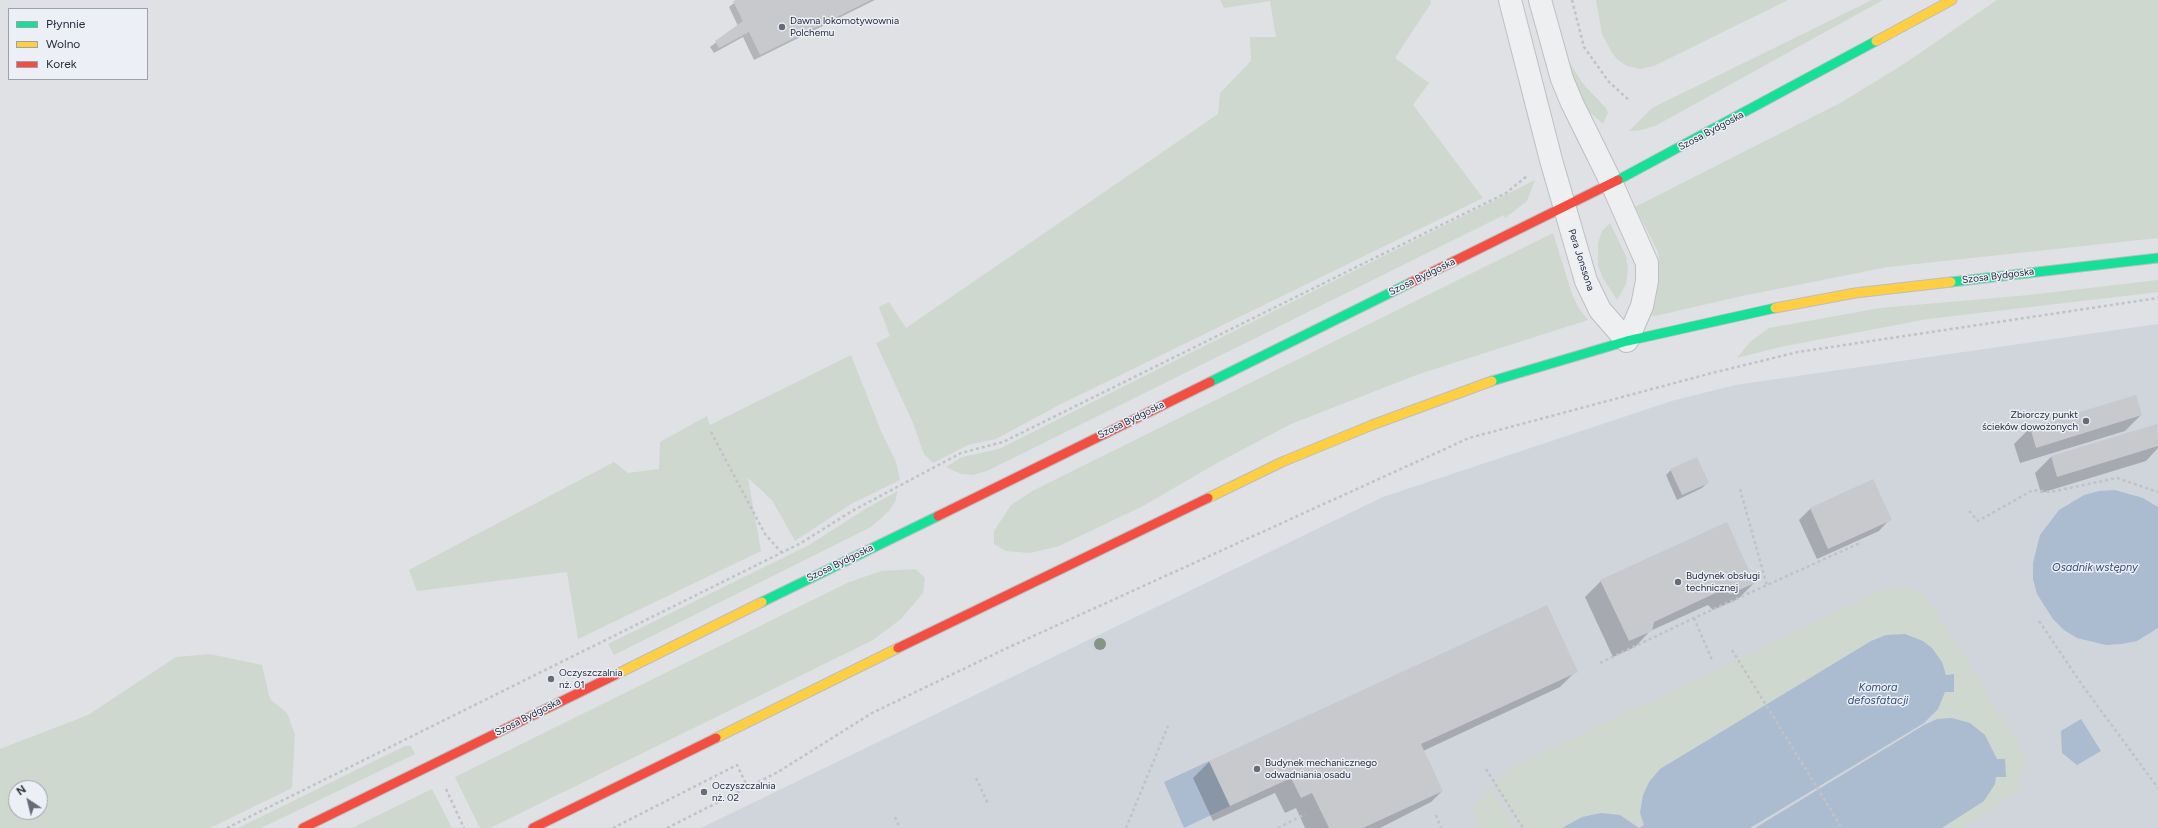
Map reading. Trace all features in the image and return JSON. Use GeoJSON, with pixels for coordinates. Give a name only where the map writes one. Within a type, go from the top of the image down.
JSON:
{"type":"FeatureCollection","features":[{"type":"Feature","properties":{"kind":"main road","name":"Szosa Bydgoska"},"geometry":{"type":"LineString","coordinates":[[303,828],[1612,184],[1952,0]]}},
{"type":"Feature","properties":{"kind":"main road","name":"Szosa Bydgoska"},"geometry":{"type":"LineString","coordinates":[[533,828],[985,605],[1282,462],[1372,425],[1480,385],[1627,341],[1800,302],[1855,293],[2158,258]]}},
{"type":"Feature","properties":{"kind":"street","name":"Pera Jonssona"},"geometry":{"type":"LineString","coordinates":[[1510,0],[1564,207],[1586,281],[1600,310],[1627,341]]}},
{"type":"Feature","properties":{"kind":"street"},"geometry":{"type":"LineString","coordinates":[[1540,0],[1562,79],[1572,103],[1612,184],[1647,263],[1647,281],[1642,306],[1627,341]]}},
{"type":"Feature","properties":{"kind":"path"},"geometry":{"type":"LineString","coordinates":[[1572,0],[1584,47],[1609,82],[1630,101]]}},
{"type":"Feature","properties":{"kind":"path"},"geometry":{"type":"LineString","coordinates":[[227,828],[782,553],[801,543],[852,511],[961,453],[1002,442],[1506,193],[1530,173]]}},
{"type":"Feature","properties":{"kind":"path"},"geometry":{"type":"LineString","coordinates":[[668,828],[778,772],[872,713],[1007,648],[1469,438],[1712,373],[1798,352],[2158,298]]}},
{"type":"Feature","properties":{"kind":"path"},"geometry":{"type":"LineString","coordinates":[[711,432],[766,534],[782,553]]}},
{"type":"Feature","properties":{"kind":"path"},"geometry":{"type":"LineString","coordinates":[[1970,511],[1978,521],[2033,490],[2050,492],[2117,478],[2158,492]]}},
{"type":"Feature","properties":{"kind":"path"},"geometry":{"type":"LineString","coordinates":[[1740,489],[1767,586]]}},
{"type":"Feature","properties":{"kind":"path"},"geometry":{"type":"LineString","coordinates":[[1600,663],[1694,618],[1860,543]]}},
{"type":"Feature","properties":{"kind":"path"},"geometry":{"type":"LineString","coordinates":[[1694,618],[1712,660]]}},
{"type":"Feature","properties":{"kind":"path"},"geometry":{"type":"LineString","coordinates":[[2039,621],[2085,689],[2158,788]]}},
{"type":"Feature","properties":{"kind":"path"},"geometry":{"type":"LineString","coordinates":[[1732,650],[1842,828]]}},
{"type":"Feature","properties":{"kind":"path"},"geometry":{"type":"LineString","coordinates":[[1126,828],[1168,726]]}},
{"type":"Feature","properties":{"kind":"path"},"geometry":{"type":"LineString","coordinates":[[613,828],[738,766],[748,788]]}},
{"type":"Feature","properties":{"kind":"path"},"geometry":{"type":"LineString","coordinates":[[1486,769],[1524,828]]}},
{"type":"Feature","properties":{"kind":"path"},"geometry":{"type":"LineString","coordinates":[[976,778],[988,804]]}},
{"type":"Feature","properties":{"kind":"path"},"geometry":{"type":"LineString","coordinates":[[445,786],[464,828]]}},
{"type":"Feature","properties":{"kind":"path"},"geometry":{"type":"LineString","coordinates":[[1278,828],[1305,814]]}},
{"type":"Feature","properties":{"kind":"path"},"geometry":{"type":"LineString","coordinates":[[1436,815],[1442,828]]}},
{"type":"Feature","properties":{"kind":"path"},"geometry":{"type":"LineString","coordinates":[[895,817],[900,828]]}},
{"type":"Feature","properties":{"kind":"shaded area"},"geometry":{"type":"Polygon","coordinates":[[[1220,0],[1430,0],[1431,3],[1395,58],[1429,83],[1413,105],[1483,198],[1059,405],[996,439],[968,445],[933,463],[924,454],[913,423],[876,343],[890,336],[879,307],[889,302],[906,328],[1218,114],[1220,93],[1251,61],[1250,37],[1276,37],[1270,1],[1224,8],[1220,0]]]}},
{"type":"Feature","properties":{"kind":"shaded area"},"geometry":{"type":"Polygon","coordinates":[[[1596,0],[1788,0],[1654,66],[1640,69],[1627,66],[1617,59],[1612,53],[1602,34],[1596,0]]]}},
{"type":"Feature","properties":{"kind":"shaded area"},"geometry":{"type":"Polygon","coordinates":[[[1872,0],[1883,0],[1657,125],[1642,130],[1629,131],[1652,108],[1872,0]]]}},
{"type":"Feature","properties":{"kind":"shaded area"},"geometry":{"type":"Polygon","coordinates":[[[1997,0],[2158,0],[2158,238],[1888,267],[1742,296],[1655,316],[1647,315],[1656,292],[1659,279],[1658,252],[1635,207],[1842,102],[1904,64],[1997,0]]]}},
{"type":"Feature","properties":{"kind":"shaded area"},"geometry":{"type":"Polygon","coordinates":[[[1565,56],[1584,85],[1606,108],[1608,113],[1603,124],[1586,109],[1580,99],[1565,56]]]}},
{"type":"Feature","properties":{"kind":"shaded area"},"geometry":{"type":"Polygon","coordinates":[[[1535,180],[1527,201],[1505,218],[1504,215],[987,471],[973,475],[961,474],[946,467],[962,457],[999,449],[1535,180]]]}},
{"type":"Feature","properties":{"kind":"shaded area"},"geometry":{"type":"Polygon","coordinates":[[[1610,223],[1626,256],[1628,269],[1626,284],[1617,300],[1603,278],[1598,265],[1598,243],[1602,231],[1610,223]]]}},
{"type":"Feature","properties":{"kind":"shaded area"},"geometry":{"type":"Polygon","coordinates":[[[1553,233],[1572,294],[1578,307],[1588,320],[1419,374],[1291,424],[1217,463],[1143,506],[1059,546],[1030,553],[1006,551],[994,544],[994,531],[1011,505],[1034,490],[1553,233]]]}},
{"type":"Feature","properties":{"kind":"shaded area"},"geometry":{"type":"Polygon","coordinates":[[[2158,280],[2158,292],[1928,319],[1780,347],[1737,358],[1750,342],[1769,328],[1880,308],[2029,295],[2158,280]]]}},
{"type":"Feature","properties":{"kind":"shaded area"},"geometry":{"type":"Polygon","coordinates":[[[2158,324],[2158,828],[701,828],[1383,497],[1675,400],[1735,385],[2158,324]]]}},
{"type":"Feature","properties":{"kind":"shaded area"},"geometry":{"type":"Polygon","coordinates":[[[851,355],[881,431],[896,462],[900,480],[851,504],[795,541],[772,500],[748,478],[761,551],[578,639],[567,572],[417,591],[409,570],[614,462],[628,473],[659,469],[660,442],[707,416],[710,425],[851,355]]]}},
{"type":"Feature","properties":{"kind":"shaded area"},"geometry":{"type":"Polygon","coordinates":[[[898,491],[895,502],[889,511],[871,527],[614,655],[608,644],[809,545],[867,508],[898,491]]]}},
{"type":"Feature","properties":{"kind":"shaded area"},"geometry":{"type":"Polygon","coordinates":[[[915,569],[925,578],[923,593],[901,619],[873,640],[490,828],[480,828],[455,777],[847,583],[881,571],[915,569]]]}},
{"type":"Feature","properties":{"kind":"shaded area"},"geometry":{"type":"Polygon","coordinates":[[[1897,587],[1913,589],[1927,596],[2023,750],[2025,765],[2023,775],[2021,784],[2014,794],[1962,828],[1942,828],[1984,801],[2005,760],[1997,760],[1994,750],[1944,718],[1937,719],[1934,714],[1945,692],[1946,675],[1942,662],[1938,654],[1914,637],[1905,634],[1886,635],[1871,641],[1660,769],[1649,782],[1640,813],[1642,820],[1635,824],[1620,815],[1601,813],[1582,817],[1562,828],[1521,828],[1493,782],[1515,766],[1879,591],[1897,587]]]}},
{"type":"Feature","properties":{"kind":"shaded area"},"geometry":{"type":"Polygon","coordinates":[[[210,654],[262,665],[270,699],[287,713],[295,735],[292,788],[210,828],[0,828],[0,749],[88,715],[176,657],[210,654]]]}},
{"type":"Feature","properties":{"kind":"shaded area"},"geometry":{"type":"Polygon","coordinates":[[[405,746],[411,746],[415,754],[261,828],[238,828],[405,746]]]}},
{"type":"Feature","properties":{"kind":"shaded area"},"geometry":{"type":"Polygon","coordinates":[[[1490,786],[1515,828],[1481,828],[1472,809],[1490,786]]]}},
{"type":"Feature","properties":{"kind":"shaded area"},"geometry":{"type":"Polygon","coordinates":[[[432,789],[452,828],[352,828],[432,789]]]}},
{"type":"Feature","properties":{"kind":"water","name":"Osadnik wstępny"},"geometry":{"type":"Polygon","coordinates":[[[2115,490],[2143,498],[2158,507],[2158,628],[2137,641],[2106,645],[2077,638],[2064,630],[2053,619],[2037,594],[2033,579],[2033,563],[2040,535],[2059,510],[2084,495],[2099,491],[2115,490]]]}},
{"type":"Feature","properties":{"kind":"water","name":"Komora defosfatacji"},"geometry":{"type":"Polygon","coordinates":[[[1905,634],[1923,641],[1932,648],[1942,662],[1946,675],[1954,674],[1954,692],[1945,692],[1938,709],[1924,723],[1750,828],[1639,828],[1644,825],[1640,813],[1643,795],[1649,782],[1660,769],[1871,641],[1886,635],[1905,634]]]}},
{"type":"Feature","properties":{"kind":"water","name":"Komora defosfatacji"},"geometry":{"type":"Polygon","coordinates":[[[1952,718],[1970,723],[1985,735],[1997,759],[2005,759],[2006,777],[1996,777],[1995,784],[1984,801],[1942,828],[1755,828],[1924,725],[1937,719],[1952,718]]]}},
{"type":"Feature","properties":{"kind":"water"},"geometry":{"type":"Polygon","coordinates":[[[2081,719],[2101,751],[2077,765],[2062,753],[2061,731],[2081,719]]]}},
{"type":"Feature","properties":{"kind":"water"},"geometry":{"type":"Polygon","coordinates":[[[1209,761],[1230,806],[1184,828],[1164,782],[1209,761]]]}},
{"type":"Feature","properties":{"kind":"water"},"geometry":{"type":"Polygon","coordinates":[[[1601,813],[1620,815],[1639,828],[1562,828],[1582,817],[1601,813]]]}},
{"type":"Feature","properties":{"kind":"building","name":"Dawna lokomotywownia Polchemu"},"geometry":{"type":"Polygon","coordinates":[[[871,0],[760,55],[749,32],[719,48],[715,41],[743,21],[733,1],[871,0]]]}},
{"type":"Feature","properties":{"kind":"building","name":"Zbiorczy punkt ścieków dowożonych"},"geometry":{"type":"Polygon","coordinates":[[[2136,395],[2142,415],[2036,448],[2030,427],[2136,395]]]}},
{"type":"Feature","properties":{"kind":"building","name":"Zbiorczy punkt ścieków dowożonych"},"geometry":{"type":"Polygon","coordinates":[[[2157,424],[2158,446],[2057,477],[2051,456],[2157,424]]]}},
{"type":"Feature","properties":{"kind":"building"},"geometry":{"type":"Polygon","coordinates":[[[1697,457],[1709,483],[1682,495],[1670,469],[1697,457]]]}},
{"type":"Feature","properties":{"kind":"building"},"geometry":{"type":"Polygon","coordinates":[[[1873,479],[1892,520],[1828,549],[1810,508],[1873,479]]]}},
{"type":"Feature","properties":{"kind":"building","name":"Budynek obsługi technicznej"},"geometry":{"type":"Polygon","coordinates":[[[1727,522],[1755,583],[1730,594],[1724,589],[1654,622],[1652,631],[1629,641],[1600,580],[1727,522]]]}},
{"type":"Feature","properties":{"kind":"building"},"geometry":{"type":"Polygon","coordinates":[[[1547,605],[1578,672],[1421,744],[1443,791],[1363,828],[1329,828],[1312,793],[1301,798],[1291,778],[1230,806],[1209,761],[1547,605]]]}},
{"type":"Feature","properties":{"kind":"traffic: fast"},"geometry":{"type":"LineString","coordinates":[[1618,180],[1876,41]]}},
{"type":"Feature","properties":{"kind":"traffic: fast"},"geometry":{"type":"LineString","coordinates":[[1951,282],[2158,258]]}},
{"type":"Feature","properties":{"kind":"traffic: fast"},"geometry":{"type":"LineString","coordinates":[[1210,382],[1410,283]]}},
{"type":"Feature","properties":{"kind":"traffic: fast"},"geometry":{"type":"LineString","coordinates":[[1492,381],[1627,341],[1775,308]]}},
{"type":"Feature","properties":{"kind":"traffic: fast"},"geometry":{"type":"LineString","coordinates":[[762,602],[938,516]]}},
{"type":"Feature","properties":{"kind":"traffic: slow"},"geometry":{"type":"LineString","coordinates":[[1876,41],[1952,0]]}},
{"type":"Feature","properties":{"kind":"traffic: slow"},"geometry":{"type":"LineString","coordinates":[[1775,308],[1855,293],[1951,282]]}},
{"type":"Feature","properties":{"kind":"traffic: slow"},"geometry":{"type":"LineString","coordinates":[[1208,498],[1282,462],[1372,425],[1492,381]]}},
{"type":"Feature","properties":{"kind":"traffic: slow"},"geometry":{"type":"LineString","coordinates":[[615,675],[762,602]]}},
{"type":"Feature","properties":{"kind":"traffic: slow"},"geometry":{"type":"LineString","coordinates":[[716,738],[898,648]]}},
{"type":"Feature","properties":{"kind":"traffic: jam"},"geometry":{"type":"LineString","coordinates":[[1410,283],[1618,180]]}},
{"type":"Feature","properties":{"kind":"traffic: jam"},"geometry":{"type":"LineString","coordinates":[[938,516],[1210,382]]}},
{"type":"Feature","properties":{"kind":"traffic: jam"},"geometry":{"type":"LineString","coordinates":[[898,648],[1208,498]]}},
{"type":"Feature","properties":{"kind":"traffic: jam"},"geometry":{"type":"LineString","coordinates":[[303,828],[615,675]]}},
{"type":"Feature","properties":{"kind":"traffic: jam"},"geometry":{"type":"LineString","coordinates":[[533,828],[716,738]]}},
{"type":"Feature","properties":{"kind":"place","name":"Dawna lokomotywownia Polchemu"},"geometry":{"type":"Point","coordinates":[782,27]}},
{"type":"Feature","properties":{"kind":"place","name":"Zbiorczy punkt ścieków dowożonych"},"geometry":{"type":"Point","coordinates":[2086,421]}},
{"type":"Feature","properties":{"kind":"place","name":"Budynek obsługi technicznej"},"geometry":{"type":"Point","coordinates":[1678,582]}},
{"type":"Feature","properties":{"kind":"place","name":"Oczyszczalnia nż. 01"},"geometry":{"type":"Point","coordinates":[551,679]}},
{"type":"Feature","properties":{"kind":"place","name":"Budynek mechanicznego odwadniania osadu"},"geometry":{"type":"Point","coordinates":[1257,769]}},
{"type":"Feature","properties":{"kind":"place","name":"Oczyszczalnia nż. 02"},"geometry":{"type":"Point","coordinates":[704,792]}}]}
